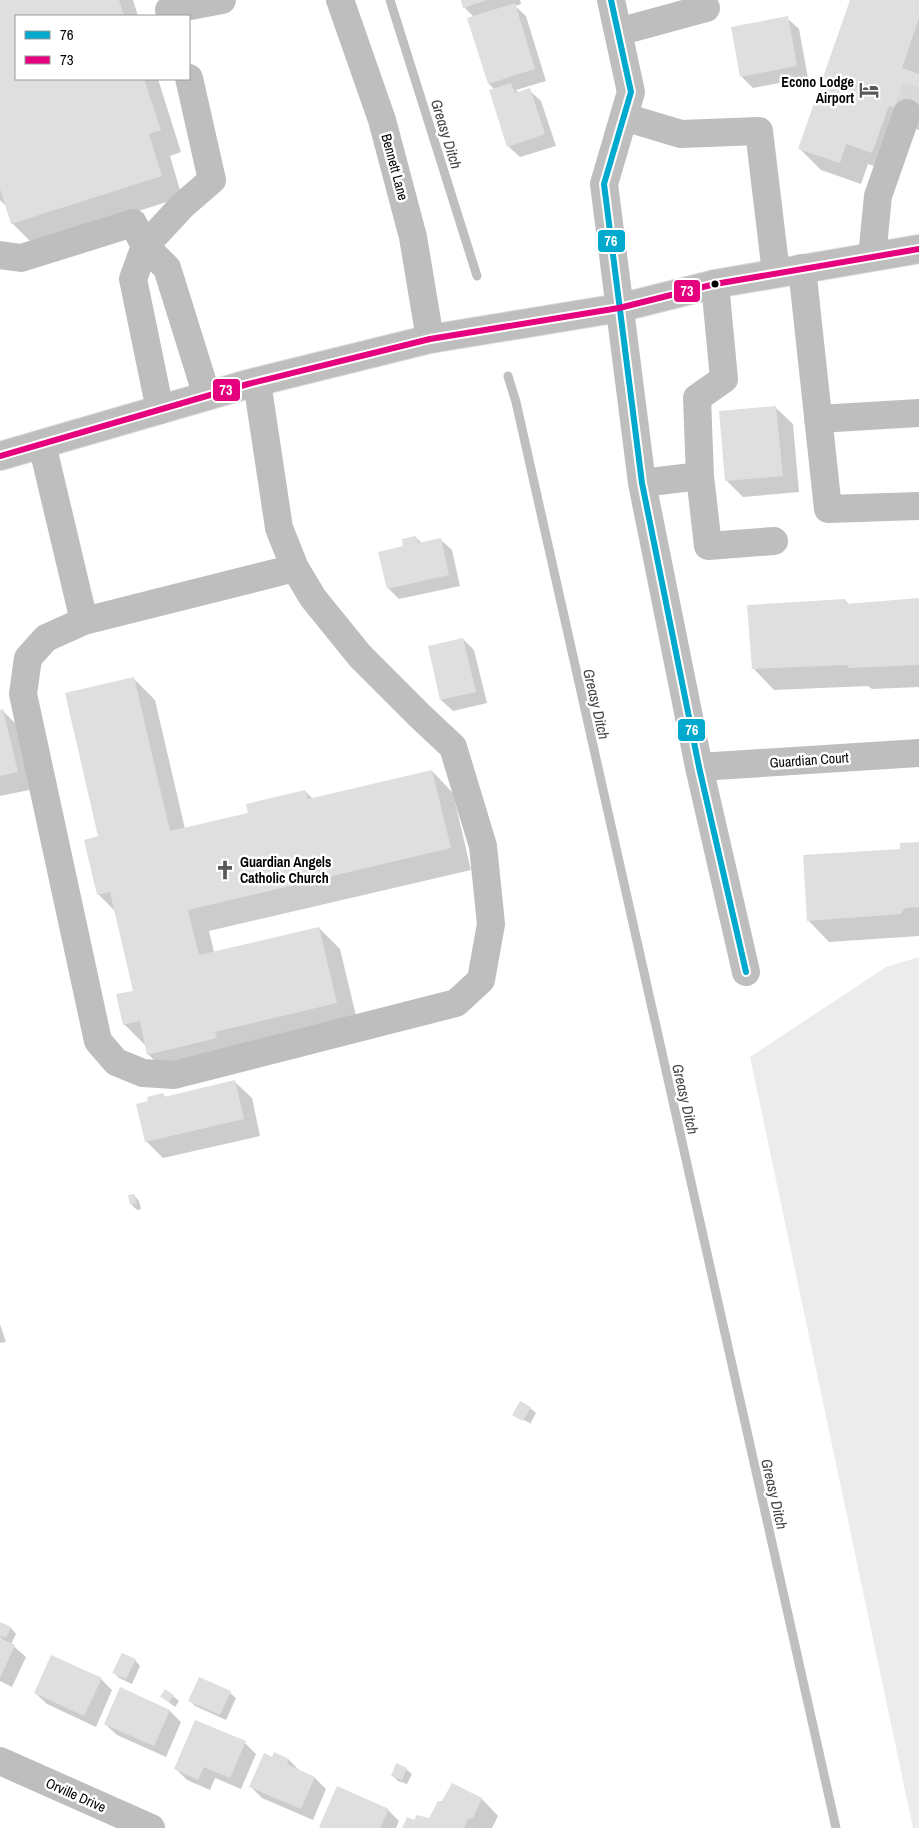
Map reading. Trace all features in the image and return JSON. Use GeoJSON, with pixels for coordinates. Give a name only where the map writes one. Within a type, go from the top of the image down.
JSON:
{"type":"FeatureCollection","features":[{"type":"Feature","properties":{"kind":"street"},"geometry":{"type":"LineString","coordinates":[[169,9],[222,0]]}},
{"type":"Feature","properties":{"kind":"street","name":"Bennett Lane"},"geometry":{"type":"LineString","coordinates":[[340,0],[382,120],[411,228],[430,340]]}},
{"type":"Feature","properties":{"kind":"street"},"geometry":{"type":"LineString","coordinates":[[611,0],[631,92],[604,184],[642,483],[699,767],[746,972]]}},
{"type":"Feature","properties":{"kind":"street"},"geometry":{"type":"LineString","coordinates":[[618,32],[706,8]]}},
{"type":"Feature","properties":{"kind":"street"},"geometry":{"type":"LineString","coordinates":[[160,410],[133,279],[145,246],[182,206],[212,180],[189,80]]}},
{"type":"Feature","properties":{"kind":"street"},"geometry":{"type":"LineString","coordinates":[[872,256],[878,196],[907,113]]}},
{"type":"Feature","properties":{"kind":"street"},"geometry":{"type":"LineString","coordinates":[[624,117],[681,134],[758,131],[789,271],[818,419],[828,509],[919,506]]}},
{"type":"Feature","properties":{"kind":"street"},"geometry":{"type":"LineString","coordinates":[[0,255],[21,258],[133,223],[145,246],[167,268],[207,396]]}},
{"type":"Feature","properties":{"kind":"street"},"geometry":{"type":"LineString","coordinates":[[0,456],[257,382],[430,340],[619,308],[715,284],[919,248]]}},
{"type":"Feature","properties":{"kind":"street"},"geometry":{"type":"LineString","coordinates":[[715,284],[724,379],[697,398],[700,476],[708,546],[774,541]]}},
{"type":"Feature","properties":{"kind":"street"},"geometry":{"type":"LineString","coordinates":[[257,382],[279,528],[295,568],[313,598],[360,656],[453,747],[483,846],[491,924],[481,980],[456,1003],[174,1075],[143,1073],[116,1062],[98,1041],[23,694],[28,658],[46,638],[84,621],[295,568]]}},
{"type":"Feature","properties":{"kind":"street"},"geometry":{"type":"LineString","coordinates":[[818,419],[919,413]]}},
{"type":"Feature","properties":{"kind":"street"},"geometry":{"type":"LineString","coordinates":[[42,444],[84,621]]}},
{"type":"Feature","properties":{"kind":"street"},"geometry":{"type":"LineString","coordinates":[[642,483],[700,476]]}},
{"type":"Feature","properties":{"kind":"street","name":"Guardian Court"},"geometry":{"type":"LineString","coordinates":[[699,767],[919,753]]}},
{"type":"Feature","properties":{"kind":"street","name":"Orville Drive"},"geometry":{"type":"LineString","coordinates":[[0,1761],[151,1828]]}},
{"type":"Feature","properties":{"kind":"shaded area"},"geometry":{"type":"Polygon","coordinates":[[[919,957],[919,1828],[913,1828],[750,1057],[886,967],[919,957]]]}},
{"type":"Feature","properties":{"kind":"building"},"geometry":{"type":"Polygon","coordinates":[[[0,0],[119,0],[124,15],[15,15],[15,80],[144,80],[161,130],[149,134],[162,176],[11,224],[0,189],[0,0]]]}},
{"type":"Feature","properties":{"kind":"building"},"geometry":{"type":"Polygon","coordinates":[[[461,0],[487,0],[463,8],[461,0]]]}},
{"type":"Feature","properties":{"kind":"building","name":"Econo Lodge Airport"},"geometry":{"type":"Polygon","coordinates":[[[850,0],[919,0],[919,18],[902,68],[919,74],[919,117],[889,106],[872,153],[846,144],[840,163],[798,149],[850,0]]]}},
{"type":"Feature","properties":{"kind":"building"},"geometry":{"type":"Polygon","coordinates":[[[515,3],[535,69],[488,84],[467,18],[515,3]]]}},
{"type":"Feature","properties":{"kind":"building"},"geometry":{"type":"Polygon","coordinates":[[[788,16],[797,66],[740,77],[731,27],[788,16]]]}},
{"type":"Feature","properties":{"kind":"building"},"geometry":{"type":"Polygon","coordinates":[[[511,83],[515,93],[530,88],[545,134],[507,147],[489,90],[511,83]]]}},
{"type":"Feature","properties":{"kind":"building"},"geometry":{"type":"Polygon","coordinates":[[[776,406],[783,476],[725,481],[719,411],[776,406]]]}},
{"type":"Feature","properties":{"kind":"building"},"geometry":{"type":"Polygon","coordinates":[[[416,536],[418,543],[441,538],[449,575],[387,589],[378,552],[403,546],[402,539],[416,536]]]}},
{"type":"Feature","properties":{"kind":"building"},"geometry":{"type":"Polygon","coordinates":[[[919,598],[919,665],[849,668],[847,665],[752,669],[747,605],[845,599],[846,604],[919,598]]]}},
{"type":"Feature","properties":{"kind":"building"},"geometry":{"type":"Polygon","coordinates":[[[463,638],[476,692],[440,700],[428,646],[463,638]]]}},
{"type":"Feature","properties":{"kind":"building","name":"Guardian Angels Catholic Church"},"geometry":{"type":"Polygon","coordinates":[[[134,677],[170,831],[248,813],[246,804],[305,790],[308,799],[432,770],[451,848],[188,910],[199,955],[319,927],[337,1003],[215,1032],[217,1038],[147,1055],[140,1021],[123,1025],[116,994],[133,991],[110,892],[97,895],[84,840],[98,836],[65,693],[134,677]]]}},
{"type":"Feature","properties":{"kind":"building"},"geometry":{"type":"Polygon","coordinates":[[[3,709],[18,772],[0,776],[0,710],[3,709]]]}},
{"type":"Feature","properties":{"kind":"building"},"geometry":{"type":"Polygon","coordinates":[[[919,842],[919,907],[905,908],[901,914],[807,921],[803,855],[900,849],[900,843],[919,842]]]}},
{"type":"Feature","properties":{"kind":"building"},"geometry":{"type":"Polygon","coordinates":[[[235,1080],[244,1119],[145,1142],[136,1104],[148,1101],[147,1097],[163,1093],[164,1097],[235,1080]]]}},
{"type":"Feature","properties":{"kind":"building"},"geometry":{"type":"Polygon","coordinates":[[[134,1194],[137,1203],[130,1205],[128,1195],[134,1194]]]}},
{"type":"Feature","properties":{"kind":"building"},"geometry":{"type":"Polygon","coordinates":[[[520,1401],[531,1407],[523,1421],[512,1415],[520,1401]]]}},
{"type":"Feature","properties":{"kind":"building"},"geometry":{"type":"Polygon","coordinates":[[[0,1622],[11,1627],[6,1638],[0,1635],[0,1622]]]}},
{"type":"Feature","properties":{"kind":"building"},"geometry":{"type":"Polygon","coordinates":[[[0,1638],[15,1645],[0,1678],[0,1638]]]}},
{"type":"Feature","properties":{"kind":"building"},"geometry":{"type":"Polygon","coordinates":[[[122,1653],[136,1659],[126,1679],[112,1673],[122,1653]]]}},
{"type":"Feature","properties":{"kind":"building"},"geometry":{"type":"Polygon","coordinates":[[[51,1655],[102,1678],[84,1716],[34,1693],[51,1655]]]}},
{"type":"Feature","properties":{"kind":"building"},"geometry":{"type":"Polygon","coordinates":[[[199,1677],[231,1691],[220,1715],[188,1701],[199,1677]]]}},
{"type":"Feature","properties":{"kind":"building"},"geometry":{"type":"Polygon","coordinates":[[[120,1687],[170,1710],[154,1746],[104,1724],[120,1687]]]}},
{"type":"Feature","properties":{"kind":"building"},"geometry":{"type":"Polygon","coordinates":[[[165,1689],[174,1695],[169,1702],[160,1697],[165,1689]]]}},
{"type":"Feature","properties":{"kind":"building"},"geometry":{"type":"Polygon","coordinates":[[[195,1720],[246,1741],[230,1778],[204,1767],[198,1780],[174,1769],[195,1720]]]}},
{"type":"Feature","properties":{"kind":"building"},"geometry":{"type":"Polygon","coordinates":[[[274,1752],[289,1759],[287,1764],[315,1777],[301,1809],[249,1787],[264,1753],[272,1757],[274,1752]]]}},
{"type":"Feature","properties":{"kind":"building"},"geometry":{"type":"Polygon","coordinates":[[[396,1763],[407,1768],[402,1780],[391,1776],[396,1763]]]}},
{"type":"Feature","properties":{"kind":"building"},"geometry":{"type":"Polygon","coordinates":[[[452,1783],[482,1798],[473,1818],[468,1819],[464,1828],[402,1828],[407,1817],[414,1820],[417,1815],[429,1818],[438,1801],[442,1801],[452,1783]]]}},
{"type":"Feature","properties":{"kind":"building"},"geometry":{"type":"Polygon","coordinates":[[[337,1786],[389,1809],[380,1828],[319,1827],[337,1786]]]}},
{"type":"Feature","properties":{"kind":"waterway","name":"Greasy Ditch"},"geometry":{"type":"LineString","coordinates":[[390,0],[477,276]]}},
{"type":"Feature","properties":{"kind":"waterway","name":"Greasy Ditch"},"geometry":{"type":"LineString","coordinates":[[508,376],[516,402],[836,1828]]}},
{"type":"Feature","properties":{"kind":"tunnel"},"geometry":{"type":"LineString","coordinates":[[907,113],[919,79]]}},
{"type":"Feature","properties":{"kind":"transit line","name":"76"},"geometry":{"type":"LineString","coordinates":[[611,0],[631,92],[604,184],[642,483],[699,767],[746,972]]}},
{"type":"Feature","properties":{"kind":"transit line","name":"73"},"geometry":{"type":"LineString","coordinates":[[0,456],[248,384],[430,339],[619,308],[715,284],[919,249]]}},
{"type":"Feature","properties":{"kind":"place","name":"Econo Lodge Airport"},"geometry":{"type":"Point","coordinates":[869,90]}},
{"type":"Feature","properties":{"kind":"place","name":"Guardian Angels Catholic Church"},"geometry":{"type":"Point","coordinates":[225,870]}}]}
